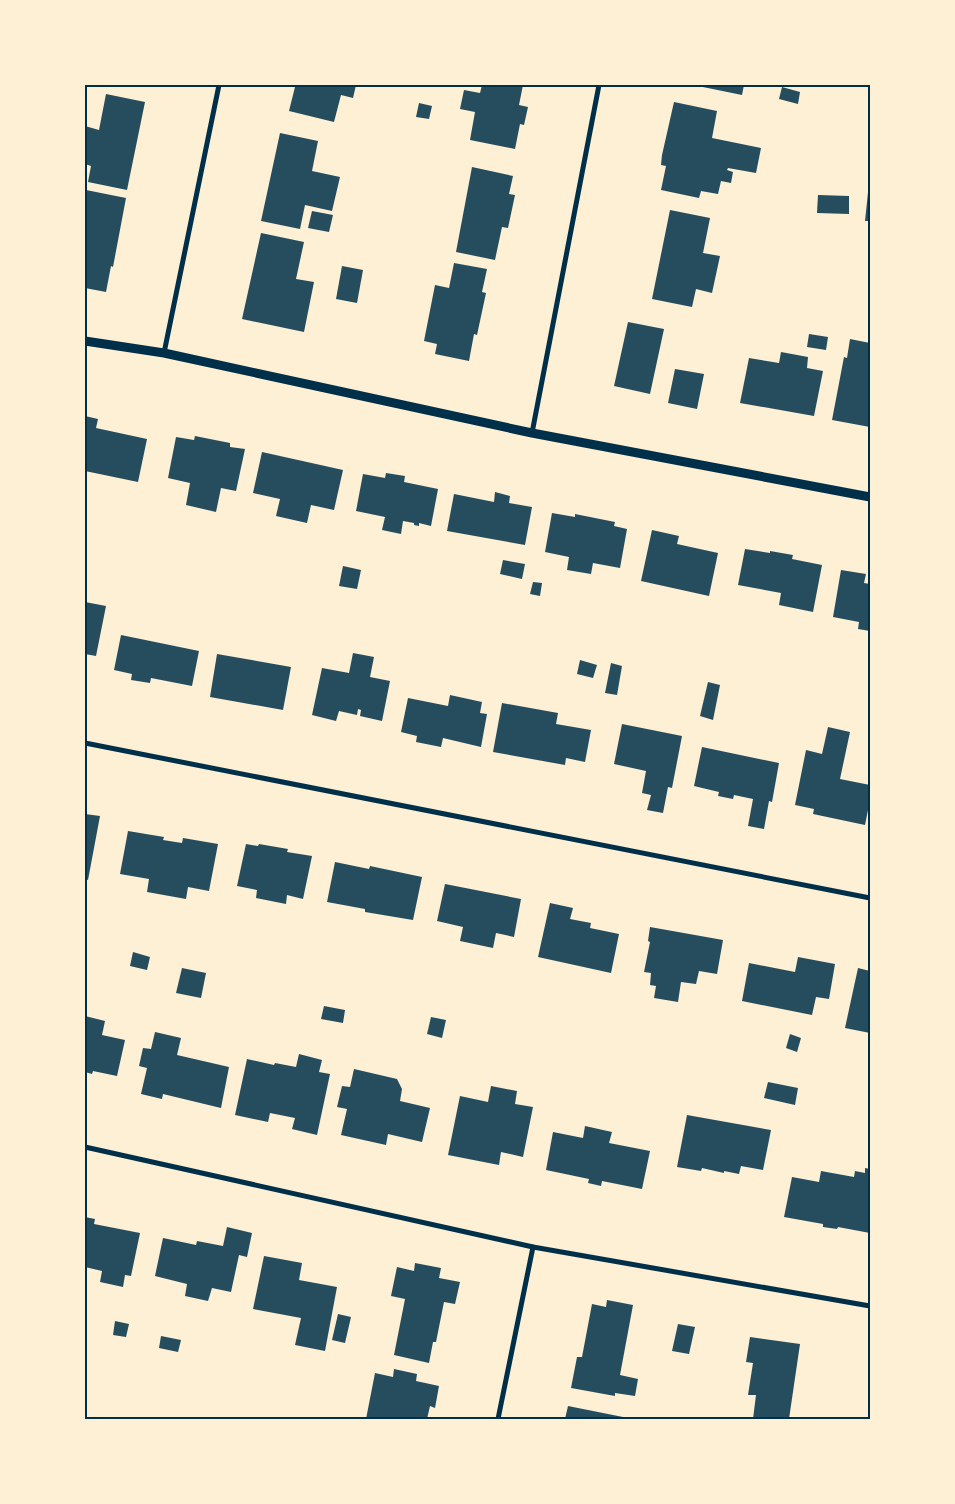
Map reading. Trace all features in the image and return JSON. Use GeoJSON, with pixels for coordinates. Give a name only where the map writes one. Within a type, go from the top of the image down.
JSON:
{"type":"FeatureCollection","features":[{"type":"Feature","properties":{"kind":"street"},"geometry":{"type":"LineString","coordinates":[[164,354],[219,85]]}},
{"type":"Feature","properties":{"kind":"street"},"geometry":{"type":"LineString","coordinates":[[532,433],[599,85]]}},
{"type":"Feature","properties":{"kind":"street"},"geometry":{"type":"LineString","coordinates":[[85,341],[164,354],[532,433],[870,497]]}},
{"type":"Feature","properties":{"kind":"street"},"geometry":{"type":"LineString","coordinates":[[85,743],[870,898]]}},
{"type":"Feature","properties":{"kind":"street"},"geometry":{"type":"LineString","coordinates":[[85,1147],[533,1247],[870,1306]]}},
{"type":"Feature","properties":{"kind":"street"},"geometry":{"type":"LineString","coordinates":[[498,1419],[533,1247]]}},
{"type":"Feature","properties":{"kind":"building"},"geometry":{"type":"Polygon","coordinates":[[[289,85],[356,85],[353,98],[341,95],[334,122],[289,111],[295,87],[289,85]]]}},
{"type":"Feature","properties":{"kind":"building"},"geometry":{"type":"Polygon","coordinates":[[[482,85],[523,85],[519,105],[528,107],[524,125],[520,124],[515,149],[470,140],[475,112],[460,109],[464,90],[480,93],[482,85]]]}},
{"type":"Feature","properties":{"kind":"building"},"geometry":{"type":"Polygon","coordinates":[[[693,85],[744,85],[742,95],[693,85]]]}},
{"type":"Feature","properties":{"kind":"building"},"geometry":{"type":"Polygon","coordinates":[[[782,87],[800,92],[798,104],[779,99],[782,87]]]}},
{"type":"Feature","properties":{"kind":"building"},"geometry":{"type":"Polygon","coordinates":[[[106,94],[145,102],[127,190],[88,182],[91,166],[85,164],[85,126],[99,130],[106,94]]]}},
{"type":"Feature","properties":{"kind":"building"},"geometry":{"type":"Polygon","coordinates":[[[674,102],[717,111],[712,138],[761,148],[756,173],[728,168],[727,170],[733,172],[731,183],[721,181],[718,194],[701,191],[699,198],[661,190],[666,166],[661,165],[662,155],[674,102]]]}},
{"type":"Feature","properties":{"kind":"building"},"geometry":{"type":"Polygon","coordinates":[[[419,103],[432,106],[429,119],[416,117],[419,103]]]}},
{"type":"Feature","properties":{"kind":"building"},"geometry":{"type":"Polygon","coordinates":[[[280,133],[318,141],[312,171],[340,177],[332,211],[305,205],[300,229],[261,221],[280,133]]]}},
{"type":"Feature","properties":{"kind":"building"},"geometry":{"type":"Polygon","coordinates":[[[472,167],[513,176],[509,194],[515,195],[508,228],[502,227],[495,260],[456,252],[472,167]]]}},
{"type":"Feature","properties":{"kind":"building"},"geometry":{"type":"Polygon","coordinates":[[[869,183],[870,221],[865,221],[869,183]]]}},
{"type":"Feature","properties":{"kind":"building"},"geometry":{"type":"Polygon","coordinates":[[[86,190],[126,198],[113,267],[111,266],[106,292],[85,288],[86,190]]]}},
{"type":"Feature","properties":{"kind":"building"},"geometry":{"type":"Polygon","coordinates":[[[818,195],[849,196],[849,214],[817,213],[818,195]]]}},
{"type":"Feature","properties":{"kind":"building"},"geometry":{"type":"Polygon","coordinates":[[[670,210],[710,218],[703,253],[720,256],[712,293],[696,289],[692,307],[652,299],[670,210]]]}},
{"type":"Feature","properties":{"kind":"building"},"geometry":{"type":"Polygon","coordinates":[[[312,211],[333,215],[329,232],[308,228],[312,211]]]}},
{"type":"Feature","properties":{"kind":"building"},"geometry":{"type":"Polygon","coordinates":[[[261,233],[304,242],[296,279],[314,282],[304,332],[242,319],[261,233]]]}},
{"type":"Feature","properties":{"kind":"building"},"geometry":{"type":"Polygon","coordinates":[[[454,263],[487,269],[482,292],[486,293],[477,335],[474,334],[469,361],[435,354],[437,344],[424,341],[435,285],[449,288],[454,263]]]}},
{"type":"Feature","properties":{"kind":"building"},"geometry":{"type":"Polygon","coordinates":[[[342,266],[363,270],[357,303],[336,299],[342,266]]]}},
{"type":"Feature","properties":{"kind":"building"},"geometry":{"type":"Polygon","coordinates":[[[628,322],[664,329],[650,394],[614,386],[628,322]]]}},
{"type":"Feature","properties":{"kind":"building"},"geometry":{"type":"Polygon","coordinates":[[[809,334],[828,337],[826,350],[807,347],[809,334]]]}},
{"type":"Feature","properties":{"kind":"building"},"geometry":{"type":"Polygon","coordinates":[[[850,339],[870,343],[870,427],[832,420],[844,357],[847,358],[850,339]]]}},
{"type":"Feature","properties":{"kind":"building"},"geometry":{"type":"Polygon","coordinates":[[[781,352],[808,357],[807,368],[823,371],[814,416],[740,403],[749,358],[779,363],[781,352]]]}},
{"type":"Feature","properties":{"kind":"building"},"geometry":{"type":"Polygon","coordinates":[[[675,369],[704,374],[697,409],[668,403],[675,369]]]}},
{"type":"Feature","properties":{"kind":"building"},"geometry":{"type":"Polygon","coordinates":[[[85,416],[98,419],[96,428],[147,439],[138,482],[85,471],[85,416]]]}},
{"type":"Feature","properties":{"kind":"building"},"geometry":{"type":"Polygon","coordinates":[[[195,436],[230,443],[230,447],[245,449],[236,491],[221,488],[216,512],[186,505],[190,483],[168,478],[176,437],[194,440],[195,436]]]}},
{"type":"Feature","properties":{"kind":"building"},"geometry":{"type":"Polygon","coordinates":[[[262,452],[343,470],[334,510],[311,505],[307,523],[276,516],[280,499],[253,493],[262,452]]]}},
{"type":"Feature","properties":{"kind":"building"},"geometry":{"type":"Polygon","coordinates":[[[386,473],[405,476],[404,482],[438,489],[431,526],[419,523],[419,526],[403,521],[401,534],[382,530],[385,517],[356,511],[363,474],[385,478],[386,473]]]}},
{"type":"Feature","properties":{"kind":"building"},"geometry":{"type":"Polygon","coordinates":[[[495,492],[510,496],[509,503],[532,507],[525,545],[447,531],[454,494],[494,502],[495,492]]]}},
{"type":"Feature","properties":{"kind":"building"},"geometry":{"type":"Polygon","coordinates":[[[552,513],[575,517],[575,514],[615,522],[614,526],[627,529],[620,568],[593,563],[591,574],[567,570],[569,557],[545,552],[552,513]]]}},
{"type":"Feature","properties":{"kind":"building"},"geometry":{"type":"Polygon","coordinates":[[[652,530],[679,536],[677,544],[718,553],[709,596],[641,581],[652,530]]]}},
{"type":"Feature","properties":{"kind":"building"},"geometry":{"type":"Polygon","coordinates":[[[745,549],[793,555],[792,559],[822,565],[813,612],[779,605],[781,593],[738,585],[745,549]]]}},
{"type":"Feature","properties":{"kind":"building"},"geometry":{"type":"Polygon","coordinates":[[[503,560],[525,564],[522,579],[500,574],[503,560]]]}},
{"type":"Feature","properties":{"kind":"building"},"geometry":{"type":"Polygon","coordinates":[[[343,566],[361,570],[357,589],[339,586],[343,566]]]}},
{"type":"Feature","properties":{"kind":"building"},"geometry":{"type":"Polygon","coordinates":[[[841,570],[866,574],[864,583],[870,584],[870,631],[858,629],[859,622],[833,617],[841,570]]]}},
{"type":"Feature","properties":{"kind":"building"},"geometry":{"type":"Polygon","coordinates":[[[533,582],[542,583],[540,596],[530,594],[533,582]]]}},
{"type":"Feature","properties":{"kind":"building"},"geometry":{"type":"Polygon","coordinates":[[[85,602],[106,606],[96,656],[85,654],[85,602]]]}},
{"type":"Feature","properties":{"kind":"building"},"geometry":{"type":"Polygon","coordinates":[[[121,635],[199,651],[192,686],[151,678],[150,683],[131,680],[132,674],[114,670],[121,635]]]}},
{"type":"Feature","properties":{"kind":"building"},"geometry":{"type":"Polygon","coordinates":[[[353,653],[374,657],[370,677],[390,681],[382,721],[360,716],[361,710],[358,709],[357,715],[339,711],[336,721],[312,715],[322,668],[349,673],[353,653]]]}},
{"type":"Feature","properties":{"kind":"building"},"geometry":{"type":"Polygon","coordinates":[[[217,654],[291,667],[283,710],[210,697],[217,654]]]}},
{"type":"Feature","properties":{"kind":"building"},"geometry":{"type":"Polygon","coordinates":[[[580,660],[597,665],[593,678],[577,674],[580,660]]]}},
{"type":"Feature","properties":{"kind":"building"},"geometry":{"type":"Polygon","coordinates":[[[611,663],[622,666],[617,695],[605,693],[611,663]]]}},
{"type":"Feature","properties":{"kind":"building"},"geometry":{"type":"Polygon","coordinates":[[[708,682],[720,685],[713,720],[700,716],[708,682]]]}},
{"type":"Feature","properties":{"kind":"building"},"geometry":{"type":"Polygon","coordinates":[[[450,695],[482,702],[480,713],[487,714],[481,747],[443,738],[441,747],[416,742],[417,736],[401,732],[408,698],[448,706],[450,695]]]}},
{"type":"Feature","properties":{"kind":"building"},"geometry":{"type":"Polygon","coordinates":[[[502,703],[558,713],[556,724],[591,730],[585,762],[566,758],[565,765],[493,752],[502,703]]]}},
{"type":"Feature","properties":{"kind":"building"},"geometry":{"type":"Polygon","coordinates":[[[622,724],[682,736],[672,788],[668,787],[663,813],[647,810],[651,795],[642,793],[646,771],[614,764],[622,724]]]}},
{"type":"Feature","properties":{"kind":"building"},"geometry":{"type":"Polygon","coordinates":[[[828,727],[850,732],[840,779],[870,785],[870,800],[865,825],[813,814],[814,809],[795,805],[806,750],[822,754],[828,727]]]}},
{"type":"Feature","properties":{"kind":"building"},"geometry":{"type":"Polygon","coordinates":[[[702,747],[779,763],[772,802],[769,801],[764,829],[748,826],[753,799],[734,795],[733,799],[718,796],[719,792],[694,786],[702,747]]]}},
{"type":"Feature","properties":{"kind":"building"},"geometry":{"type":"Polygon","coordinates":[[[85,814],[100,816],[88,880],[85,879],[85,814]]]}},
{"type":"Feature","properties":{"kind":"building"},"geometry":{"type":"Polygon","coordinates":[[[128,831],[164,837],[163,840],[182,843],[183,838],[218,844],[209,891],[188,887],[186,899],[147,892],[149,879],[120,874],[128,831]]]}},
{"type":"Feature","properties":{"kind":"building"},"geometry":{"type":"Polygon","coordinates":[[[246,844],[258,846],[259,844],[288,849],[287,852],[312,856],[303,899],[287,895],[286,904],[256,898],[257,890],[237,886],[246,844]]]}},
{"type":"Feature","properties":{"kind":"building"},"geometry":{"type":"Polygon","coordinates":[[[335,862],[369,869],[370,866],[422,877],[413,920],[365,912],[365,909],[327,902],[335,862]]]}},
{"type":"Feature","properties":{"kind":"building"},"geometry":{"type":"Polygon","coordinates":[[[445,884],[521,899],[514,937],[496,933],[493,948],[460,941],[463,927],[437,921],[445,884]]]}},
{"type":"Feature","properties":{"kind":"building"},"geometry":{"type":"Polygon","coordinates":[[[550,903],[573,908],[570,919],[591,923],[590,928],[619,934],[611,973],[538,957],[550,903]]]}},
{"type":"Feature","properties":{"kind":"building"},"geometry":{"type":"Polygon","coordinates":[[[650,927],[723,940],[717,974],[699,971],[696,984],[681,982],[678,1002],[654,998],[656,986],[650,985],[651,973],[644,972],[650,942],[648,941],[650,927]]]}},
{"type":"Feature","properties":{"kind":"building"},"geometry":{"type":"Polygon","coordinates":[[[133,952],[150,957],[147,970],[130,966],[133,952]]]}},
{"type":"Feature","properties":{"kind":"building"},"geometry":{"type":"Polygon","coordinates":[[[798,957],[835,964],[829,999],[816,997],[812,1015],[742,1001],[749,963],[795,972],[798,957]]]}},
{"type":"Feature","properties":{"kind":"building"},"geometry":{"type":"Polygon","coordinates":[[[182,968],[206,973],[201,998],[176,993],[182,968]]]}},
{"type":"Feature","properties":{"kind":"building"},"geometry":{"type":"Polygon","coordinates":[[[858,968],[870,971],[870,1033],[845,1028],[858,968]]]}},
{"type":"Feature","properties":{"kind":"building"},"geometry":{"type":"Polygon","coordinates":[[[324,1006],[345,1010],[343,1023],[321,1019],[324,1006]]]}},
{"type":"Feature","properties":{"kind":"building"},"geometry":{"type":"Polygon","coordinates":[[[85,1016],[105,1021],[102,1035],[125,1040],[117,1076],[93,1071],[92,1074],[85,1072],[85,1016]]]}},
{"type":"Feature","properties":{"kind":"building"},"geometry":{"type":"Polygon","coordinates":[[[431,1017],[446,1020],[442,1038],[427,1034],[431,1017]]]}},
{"type":"Feature","properties":{"kind":"building"},"geometry":{"type":"Polygon","coordinates":[[[155,1032],[181,1038],[177,1055],[229,1067],[221,1108],[163,1094],[162,1099],[141,1094],[147,1068],[139,1066],[143,1048],[151,1049],[155,1032]]]}},
{"type":"Feature","properties":{"kind":"building"},"geometry":{"type":"Polygon","coordinates":[[[790,1034],[801,1038],[797,1052],[786,1048],[790,1034]]]}},
{"type":"Feature","properties":{"kind":"building"},"geometry":{"type":"Polygon","coordinates":[[[299,1054],[322,1060],[319,1072],[330,1074],[317,1135],[292,1129],[295,1118],[270,1113],[268,1122],[235,1115],[247,1059],[274,1065],[275,1063],[296,1067],[299,1054]]]}},
{"type":"Feature","properties":{"kind":"building"},"geometry":{"type":"Polygon","coordinates":[[[354,1069],[397,1079],[402,1089],[400,1101],[430,1108],[422,1142],[388,1134],[386,1145],[341,1135],[347,1109],[337,1107],[342,1086],[350,1087],[354,1069]]]}},
{"type":"Feature","properties":{"kind":"building"},"geometry":{"type":"Polygon","coordinates":[[[768,1082],[798,1088],[795,1105],[764,1098],[768,1082]]]}},
{"type":"Feature","properties":{"kind":"building"},"geometry":{"type":"Polygon","coordinates":[[[491,1086],[517,1091],[515,1104],[533,1107],[523,1157],[501,1152],[499,1165],[448,1155],[460,1096],[488,1102],[491,1086]]]}},
{"type":"Feature","properties":{"kind":"building"},"geometry":{"type":"Polygon","coordinates":[[[687,1115],[771,1130],[763,1170],[741,1166],[739,1174],[702,1168],[701,1171],[677,1167],[687,1115]]]}},
{"type":"Feature","properties":{"kind":"building"},"geometry":{"type":"Polygon","coordinates":[[[585,1126],[612,1132],[609,1143],[650,1151],[642,1189],[602,1181],[601,1186],[588,1183],[589,1179],[546,1170],[553,1132],[583,1138],[585,1126]]]}},
{"type":"Feature","properties":{"kind":"building"},"geometry":{"type":"Polygon","coordinates":[[[865,1168],[870,1169],[870,1233],[838,1227],[837,1229],[823,1227],[823,1224],[784,1217],[792,1177],[819,1182],[821,1171],[854,1177],[855,1171],[865,1173],[865,1168]]]}},
{"type":"Feature","properties":{"kind":"building"},"geometry":{"type":"Polygon","coordinates":[[[85,1217],[95,1219],[94,1224],[140,1233],[131,1276],[125,1275],[123,1287],[100,1282],[102,1271],[85,1267],[85,1217]]]}},
{"type":"Feature","properties":{"kind":"building"},"geometry":{"type":"Polygon","coordinates":[[[227,1227],[252,1233],[247,1257],[239,1255],[231,1292],[212,1288],[208,1301],[185,1296],[187,1284],[155,1276],[163,1238],[196,1245],[197,1241],[223,1246],[227,1227]]]}},
{"type":"Feature","properties":{"kind":"building"},"geometry":{"type":"Polygon","coordinates":[[[264,1256],[302,1263],[299,1280],[337,1287],[325,1351],[295,1345],[301,1318],[253,1309],[264,1256]]]}},
{"type":"Feature","properties":{"kind":"building"},"geometry":{"type":"Polygon","coordinates":[[[415,1263],[441,1268],[439,1278],[460,1282],[455,1304],[444,1302],[436,1342],[433,1342],[429,1363],[394,1355],[405,1299],[391,1296],[397,1267],[414,1271],[415,1263]]]}},
{"type":"Feature","properties":{"kind":"building"},"geometry":{"type":"Polygon","coordinates":[[[607,1300],[633,1305],[620,1375],[638,1379],[635,1396],[615,1393],[615,1396],[571,1388],[577,1357],[582,1357],[592,1304],[606,1307],[607,1300]]]}},
{"type":"Feature","properties":{"kind":"building"},"geometry":{"type":"Polygon","coordinates":[[[338,1314],[351,1317],[345,1343],[332,1340],[338,1314]]]}},
{"type":"Feature","properties":{"kind":"building"},"geometry":{"type":"Polygon","coordinates":[[[115,1321],[129,1324],[126,1337],[113,1335],[115,1321]]]}},
{"type":"Feature","properties":{"kind":"building"},"geometry":{"type":"Polygon","coordinates":[[[678,1324],[695,1327],[689,1354],[672,1351],[678,1324]]]}},
{"type":"Feature","properties":{"kind":"building"},"geometry":{"type":"Polygon","coordinates":[[[161,1336],[181,1340],[178,1352],[159,1348],[161,1336]]]}},
{"type":"Feature","properties":{"kind":"building"},"geometry":{"type":"Polygon","coordinates":[[[750,1337],[800,1344],[789,1419],[753,1419],[756,1395],[748,1395],[753,1363],[746,1362],[750,1337]]]}},
{"type":"Feature","properties":{"kind":"building"},"geometry":{"type":"Polygon","coordinates":[[[394,1369],[417,1374],[416,1381],[439,1386],[435,1408],[430,1406],[427,1419],[366,1419],[375,1373],[393,1377],[394,1369]]]}},
{"type":"Feature","properties":{"kind":"building"},"geometry":{"type":"Polygon","coordinates":[[[568,1406],[623,1417],[623,1419],[565,1419],[568,1406]]]}}]}
